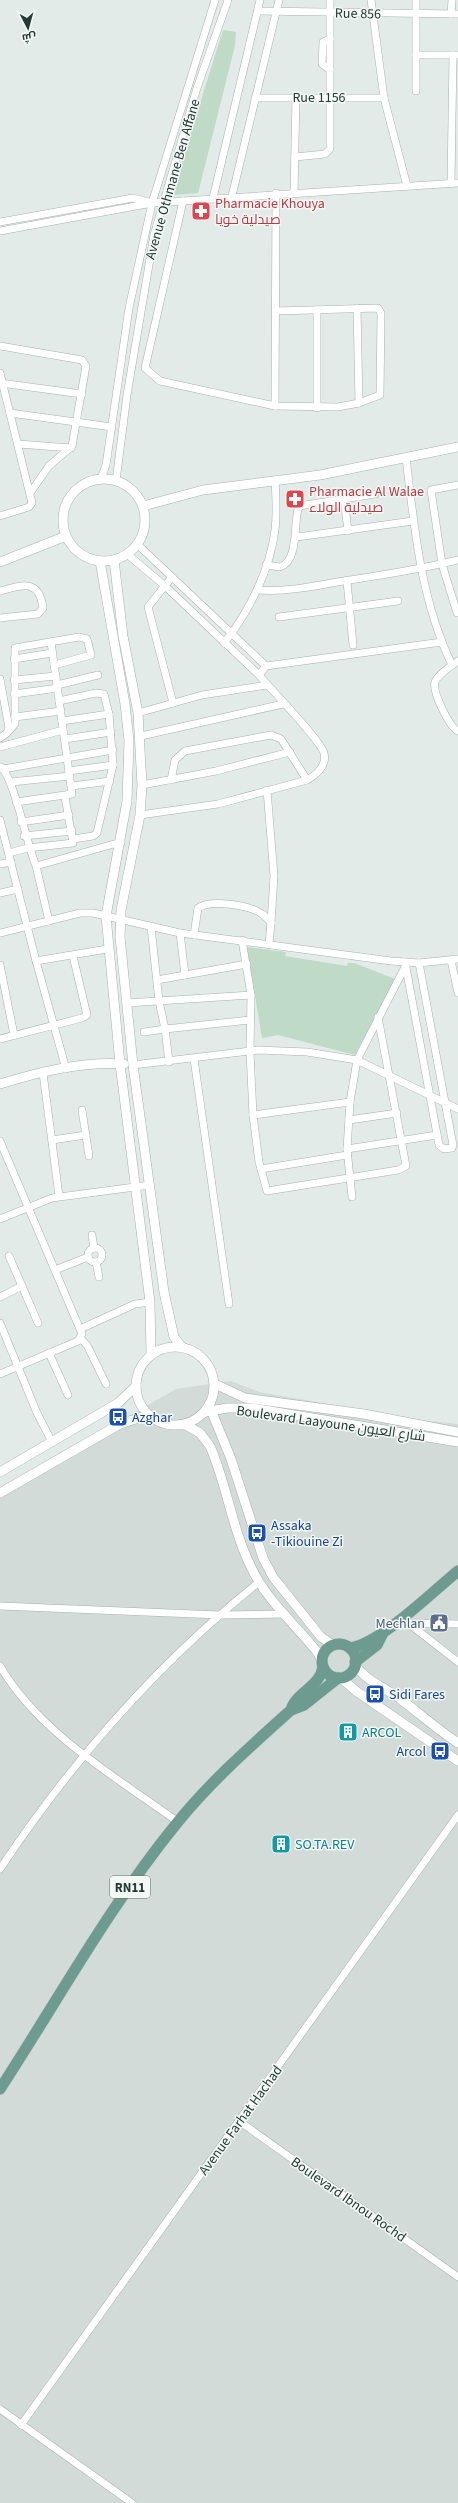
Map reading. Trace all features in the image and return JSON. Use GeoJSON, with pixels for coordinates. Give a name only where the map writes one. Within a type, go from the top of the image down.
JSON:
{"type":"FeatureCollection","features":[{"type":"Feature","properties":{"kind":"main road","name":"RN11"},"geometry":{"type":"LineString","coordinates":[[291,1710],[293,1703],[320,1679],[324,1652],[333,1645],[341,1644],[350,1648],[360,1646],[407,1623],[458,1571]]}},
{"type":"Feature","properties":{"kind":"main road","name":"RN11"},"geometry":{"type":"LineString","coordinates":[[0,2089],[112,1913],[178,1822],[209,1788],[291,1710],[304,1705],[339,1678],[349,1675],[355,1663],[377,1645],[382,1635]]}},
{"type":"Feature","properties":{"kind":"main road"},"geometry":{"type":"LineString","coordinates":[[350,1648],[355,1663]]}},
{"type":"Feature","properties":{"kind":"main road"},"geometry":{"type":"LineString","coordinates":[[322,1665],[330,1675],[339,1678]]}},
{"type":"Feature","properties":{"kind":"street","name":"Avenue Othmane Ben Affane"},"geometry":{"type":"LineString","coordinates":[[102,479],[106,465],[122,366],[129,308],[152,203],[215,0]]}},
{"type":"Feature","properties":{"kind":"street","name":"Avenue Othmane Ben Affane"},"geometry":{"type":"LineString","coordinates":[[116,481],[146,275],[162,203],[228,0]]}},
{"type":"Feature","properties":{"kind":"street"},"geometry":{"type":"LineString","coordinates":[[213,198],[260,0]]}},
{"type":"Feature","properties":{"kind":"street"},"geometry":{"type":"LineString","coordinates":[[232,196],[279,0]]}},
{"type":"Feature","properties":{"kind":"street"},"geometry":{"type":"LineString","coordinates":[[295,157],[325,154],[329,152],[330,0]]}},
{"type":"Feature","properties":{"kind":"street"},"geometry":{"type":"LineString","coordinates":[[371,0],[384,98],[407,186]]}},
{"type":"Feature","properties":{"kind":"street"},"geometry":{"type":"LineString","coordinates":[[416,0],[416,90]]}},
{"type":"Feature","properties":{"kind":"street"},"geometry":{"type":"LineString","coordinates":[[452,0],[455,14]]}},
{"type":"Feature","properties":{"kind":"street","name":"Rue 856"},"geometry":{"type":"LineString","coordinates":[[258,11],[455,14]]}},
{"type":"Feature","properties":{"kind":"street"},"geometry":{"type":"LineString","coordinates":[[0,231],[152,203],[276,193],[455,183],[455,55],[416,55]]}},
{"type":"Feature","properties":{"kind":"street"},"geometry":{"type":"LineString","coordinates":[[294,193],[296,97]]}},
{"type":"Feature","properties":{"kind":"street","name":"Rue 1156"},"geometry":{"type":"LineString","coordinates":[[255,98],[384,98]]}},
{"type":"Feature","properties":{"kind":"street"},"geometry":{"type":"LineString","coordinates":[[275,406],[276,193]]}},
{"type":"Feature","properties":{"kind":"street"},"geometry":{"type":"LineString","coordinates":[[0,222],[133,198],[145,199],[152,203]]}},
{"type":"Feature","properties":{"kind":"street"},"geometry":{"type":"LineString","coordinates":[[183,201],[145,368],[160,381],[275,406],[317,408],[359,403],[378,398],[381,394],[381,314],[376,307],[276,311]]}},
{"type":"Feature","properties":{"kind":"street"},"geometry":{"type":"LineString","coordinates":[[358,308],[359,403]]}},
{"type":"Feature","properties":{"kind":"street"},"geometry":{"type":"LineString","coordinates":[[317,310],[317,408]]}},
{"type":"Feature","properties":{"kind":"street"},"geometry":{"type":"LineString","coordinates":[[0,346],[84,362],[86,366],[77,423],[71,448],[49,466],[30,493]]}},
{"type":"Feature","properties":{"kind":"street"},"geometry":{"type":"LineString","coordinates":[[0,373],[1,383],[10,413],[32,503],[30,507],[0,516]]}},
{"type":"Feature","properties":{"kind":"street"},"geometry":{"type":"LineString","coordinates":[[1,383],[82,394]]}},
{"type":"Feature","properties":{"kind":"street"},"geometry":{"type":"LineString","coordinates":[[10,413],[112,427]]}},
{"type":"Feature","properties":{"kind":"street"},"geometry":{"type":"LineString","coordinates":[[18,444],[71,448]]}},
{"type":"Feature","properties":{"kind":"street"},"geometry":{"type":"LineString","coordinates":[[143,506],[204,490],[320,475],[458,447]]}},
{"type":"Feature","properties":{"kind":"street"},"geometry":{"type":"LineString","coordinates":[[406,457],[413,521],[422,569],[442,642],[455,663],[435,680],[435,692],[451,726],[458,731]]}},
{"type":"Feature","properties":{"kind":"street"},"geometry":{"type":"LineString","coordinates":[[102,479],[116,481],[133,490],[143,506],[144,526],[137,544],[127,554],[114,560],[100,561],[83,556],[70,544],[66,536],[62,518],[67,501],[74,491],[84,484],[102,479]]}},
{"type":"Feature","properties":{"kind":"street"},"geometry":{"type":"LineString","coordinates":[[224,644],[258,590],[266,565],[275,530],[275,480]]}},
{"type":"Feature","properties":{"kind":"street"},"geometry":{"type":"LineString","coordinates":[[457,613],[442,564],[431,490],[458,485]]}},
{"type":"Feature","properties":{"kind":"street"},"geometry":{"type":"LineString","coordinates":[[266,565],[284,566],[297,537],[299,506],[375,494]]}},
{"type":"Feature","properties":{"kind":"street"},"geometry":{"type":"LineString","coordinates":[[344,498],[348,530]]}},
{"type":"Feature","properties":{"kind":"street"},"geometry":{"type":"LineString","coordinates":[[297,537],[413,521]]}},
{"type":"Feature","properties":{"kind":"street"},"geometry":{"type":"LineString","coordinates":[[0,562],[66,536]]}},
{"type":"Feature","properties":{"kind":"street"},"geometry":{"type":"LineString","coordinates":[[137,544],[266,666]]}},
{"type":"Feature","properties":{"kind":"street"},"geometry":{"type":"LineString","coordinates":[[127,554],[165,586],[224,644],[259,675],[316,740],[324,754],[323,765],[317,774],[307,780],[218,804],[140,815]]}},
{"type":"Feature","properties":{"kind":"street"},"geometry":{"type":"LineString","coordinates":[[114,560],[123,636],[141,736],[142,785],[140,815],[120,919],[127,1003],[133,1065],[169,1316],[174,1337],[182,1347]]}},
{"type":"Feature","properties":{"kind":"street"},"geometry":{"type":"LineString","coordinates":[[258,590],[278,591],[347,581],[422,569],[458,560]]}},
{"type":"Feature","properties":{"kind":"street"},"geometry":{"type":"LineString","coordinates":[[100,561],[126,704],[129,741],[127,801],[121,842],[106,916],[120,1064],[150,1302],[151,1355]]}},
{"type":"Feature","properties":{"kind":"street"},"geometry":{"type":"LineString","coordinates":[[172,577],[148,607],[173,702]]}},
{"type":"Feature","properties":{"kind":"street"},"geometry":{"type":"LineString","coordinates":[[347,581],[353,645]]}},
{"type":"Feature","properties":{"kind":"street"},"geometry":{"type":"LineString","coordinates":[[0,590],[22,585],[30,586],[40,594],[43,608],[38,614],[0,618]]}},
{"type":"Feature","properties":{"kind":"street"},"geometry":{"type":"LineString","coordinates":[[279,617],[398,601]]}},
{"type":"Feature","properties":{"kind":"street"},"geometry":{"type":"LineString","coordinates":[[0,738],[13,727],[15,717],[14,650],[16,647],[84,638],[90,642],[92,653],[85,658],[54,665]]}},
{"type":"Feature","properties":{"kind":"street"},"geometry":{"type":"LineString","coordinates":[[16,802],[66,797],[72,795],[72,786],[51,642]]}},
{"type":"Feature","properties":{"kind":"street"},"geometry":{"type":"LineString","coordinates":[[259,675],[266,666],[442,642]]}},
{"type":"Feature","properties":{"kind":"street"},"geometry":{"type":"LineString","coordinates":[[14,659],[52,654]]}},
{"type":"Feature","properties":{"kind":"street"},"geometry":{"type":"LineString","coordinates":[[14,694],[57,687],[98,675]]}},
{"type":"Feature","properties":{"kind":"street"},"geometry":{"type":"LineString","coordinates":[[14,680],[56,676]]}},
{"type":"Feature","properties":{"kind":"street"},"geometry":{"type":"LineString","coordinates":[[0,679],[9,728],[7,733]]}},
{"type":"Feature","properties":{"kind":"street"},"geometry":{"type":"LineString","coordinates":[[138,713],[202,695],[267,685]]}},
{"type":"Feature","properties":{"kind":"street"},"geometry":{"type":"LineString","coordinates":[[59,701],[102,693],[106,697],[113,750],[113,765],[110,781],[97,834],[73,839]]}},
{"type":"Feature","properties":{"kind":"street"},"geometry":{"type":"LineString","coordinates":[[141,736],[283,704]]}},
{"type":"Feature","properties":{"kind":"street"},"geometry":{"type":"LineString","coordinates":[[15,717],[61,710]]}},
{"type":"Feature","properties":{"kind":"street"},"geometry":{"type":"LineString","coordinates":[[62,721],[109,714]]}},
{"type":"Feature","properties":{"kind":"street"},"geometry":{"type":"LineString","coordinates":[[0,747],[64,730]]}},
{"type":"Feature","properties":{"kind":"street"},"geometry":{"type":"LineString","coordinates":[[65,739],[111,732]]}},
{"type":"Feature","properties":{"kind":"street"},"geometry":{"type":"LineString","coordinates":[[171,780],[175,760],[185,751],[271,734],[281,739],[307,780]]}},
{"type":"Feature","properties":{"kind":"street"},"geometry":{"type":"LineString","coordinates":[[49,921],[36,866],[24,836],[11,782],[2,768],[68,759],[113,750]]}},
{"type":"Feature","properties":{"kind":"street"},"geometry":{"type":"LineString","coordinates":[[142,785],[216,771],[290,752]]}},
{"type":"Feature","properties":{"kind":"street"},"geometry":{"type":"LineString","coordinates":[[11,782],[113,765]]}},
{"type":"Feature","properties":{"kind":"street"},"geometry":{"type":"LineString","coordinates":[[72,786],[110,781]]}},
{"type":"Feature","properties":{"kind":"street"},"geometry":{"type":"LineString","coordinates":[[267,790],[274,876],[270,944]]}},
{"type":"Feature","properties":{"kind":"street"},"geometry":{"type":"LineString","coordinates":[[9,853],[28,848],[73,843],[66,797]]}},
{"type":"Feature","properties":{"kind":"street"},"geometry":{"type":"LineString","coordinates":[[21,822],[69,816]]}},
{"type":"Feature","properties":{"kind":"street"},"geometry":{"type":"LineString","coordinates":[[0,820],[2,837],[9,853],[36,961],[66,1069]]}},
{"type":"Feature","properties":{"kind":"street"},"geometry":{"type":"LineString","coordinates":[[24,836],[72,831]]}},
{"type":"Feature","properties":{"kind":"street"},"geometry":{"type":"LineString","coordinates":[[36,866],[121,842]]}},
{"type":"Feature","properties":{"kind":"street"},"geometry":{"type":"LineString","coordinates":[[0,864],[11,862]]}},
{"type":"Feature","properties":{"kind":"street"},"geometry":{"type":"LineString","coordinates":[[0,893],[18,889]]}},
{"type":"Feature","properties":{"kind":"street"},"geometry":{"type":"LineString","coordinates":[[194,935],[198,909],[210,904],[229,905],[258,912],[272,923]]}},
{"type":"Feature","properties":{"kind":"street"},"geometry":{"type":"LineString","coordinates":[[0,932],[86,912],[180,933],[242,940],[405,965],[454,960],[458,993]]}},
{"type":"Feature","properties":{"kind":"street"},"geometry":{"type":"LineString","coordinates":[[151,927],[159,1001],[165,1029],[169,1062]]}},
{"type":"Feature","properties":{"kind":"street"},"geometry":{"type":"LineString","coordinates":[[180,933],[185,975]]}},
{"type":"Feature","properties":{"kind":"street"},"geometry":{"type":"LineString","coordinates":[[242,940],[251,995],[250,1052],[253,1115],[261,1169],[266,1189],[271,1192],[404,1168],[406,1161],[378,1017]]}},
{"type":"Feature","properties":{"kind":"street"},"geometry":{"type":"LineString","coordinates":[[36,961],[108,949]]}},
{"type":"Feature","properties":{"kind":"street"},"geometry":{"type":"LineString","coordinates":[[0,1039],[82,1018],[87,1014],[73,956]]}},
{"type":"Feature","properties":{"kind":"street"},"geometry":{"type":"LineString","coordinates":[[405,965],[437,1135],[442,1149],[453,1146],[419,963]]}},
{"type":"Feature","properties":{"kind":"street"},"geometry":{"type":"LineString","coordinates":[[157,980],[247,964]]}},
{"type":"Feature","properties":{"kind":"street"},"geometry":{"type":"LineString","coordinates":[[352,1197],[347,1152],[350,1102],[357,1060],[405,965]]}},
{"type":"Feature","properties":{"kind":"street"},"geometry":{"type":"LineString","coordinates":[[0,968],[4,1002],[14,1035]]}},
{"type":"Feature","properties":{"kind":"street"},"geometry":{"type":"LineString","coordinates":[[127,1003],[251,995]]}},
{"type":"Feature","properties":{"kind":"street"},"geometry":{"type":"LineString","coordinates":[[144,1032],[250,1020]]}},
{"type":"Feature","properties":{"kind":"street"},"geometry":{"type":"LineString","coordinates":[[0,1084],[66,1069],[120,1064],[133,1065],[169,1062],[250,1052],[289,1050],[357,1060],[458,1110]]}},
{"type":"Feature","properties":{"kind":"street"},"geometry":{"type":"LineString","coordinates":[[194,1059],[229,1304]]}},
{"type":"Feature","properties":{"kind":"street"},"geometry":{"type":"LineString","coordinates":[[43,1073],[59,1196]]}},
{"type":"Feature","properties":{"kind":"street"},"geometry":{"type":"LineString","coordinates":[[253,1115],[350,1102]]}},
{"type":"Feature","properties":{"kind":"street"},"geometry":{"type":"LineString","coordinates":[[82,1110],[89,1156]]}},
{"type":"Feature","properties":{"kind":"street"},"geometry":{"type":"LineString","coordinates":[[349,1120],[397,1113]]}},
{"type":"Feature","properties":{"kind":"street"},"geometry":{"type":"LineString","coordinates":[[52,1140],[86,1135]]}},
{"type":"Feature","properties":{"kind":"street"},"geometry":{"type":"LineString","coordinates":[[261,1169],[402,1140],[437,1135]]}},
{"type":"Feature","properties":{"kind":"street"},"geometry":{"type":"LineString","coordinates":[[0,1141],[80,1329],[82,1334],[81,1339]]}},
{"type":"Feature","properties":{"kind":"street"},"geometry":{"type":"LineString","coordinates":[[0,1219],[59,1196],[150,1185]]}},
{"type":"Feature","properties":{"kind":"street"},"geometry":{"type":"LineString","coordinates":[[92,1235],[94,1248]]}},
{"type":"Feature","properties":{"kind":"street"},"geometry":{"type":"LineString","coordinates":[[88,1257],[90,1250],[94,1248]]}},
{"type":"Feature","properties":{"kind":"street"},"geometry":{"type":"LineString","coordinates":[[94,1248],[99,1249],[102,1255],[101,1260],[96,1262]]}},
{"type":"Feature","properties":{"kind":"street"},"geometry":{"type":"LineString","coordinates":[[9,1256],[38,1322]]}},
{"type":"Feature","properties":{"kind":"street"},"geometry":{"type":"LineString","coordinates":[[55,1270],[88,1257]]}},
{"type":"Feature","properties":{"kind":"street"},"geometry":{"type":"LineString","coordinates":[[88,1257],[96,1262],[99,1277]]}},
{"type":"Feature","properties":{"kind":"street"},"geometry":{"type":"LineString","coordinates":[[0,1297],[22,1286]]}},
{"type":"Feature","properties":{"kind":"street"},"geometry":{"type":"LineString","coordinates":[[80,1329],[135,1304],[150,1302]]}},
{"type":"Feature","properties":{"kind":"street"},"geometry":{"type":"LineString","coordinates":[[0,1323],[17,1366],[52,1442]]}},
{"type":"Feature","properties":{"kind":"street"},"geometry":{"type":"LineString","coordinates":[[0,1374],[81,1339]]}},
{"type":"Feature","properties":{"kind":"street"},"geometry":{"type":"LineString","coordinates":[[81,1339],[87,1345],[106,1384]]}},
{"type":"Feature","properties":{"kind":"street"},"geometry":{"type":"LineString","coordinates":[[209,1409],[200,1417],[184,1424],[165,1424],[148,1415],[138,1403],[136,1386],[140,1369],[151,1355],[166,1348],[182,1347],[190,1350],[204,1360],[210,1367],[214,1384],[209,1409],[231,1459],[266,1565],[321,1637],[333,1645]]}},
{"type":"Feature","properties":{"kind":"street"},"geometry":{"type":"LineString","coordinates":[[48,1353],[68,1395]]}},
{"type":"Feature","properties":{"kind":"street","name":"Boulevard Laayoune شارع العيون"},"geometry":{"type":"LineString","coordinates":[[214,1384],[229,1392],[253,1400],[364,1414],[458,1432]]}},
{"type":"Feature","properties":{"kind":"street"},"geometry":{"type":"LineString","coordinates":[[0,1472],[118,1402],[136,1386]]}},
{"type":"Feature","properties":{"kind":"street","name":"Boulevard Laayoune شارع العيون"},"geometry":{"type":"LineString","coordinates":[[209,1409],[252,1408],[458,1442]]}},
{"type":"Feature","properties":{"kind":"street"},"geometry":{"type":"LineString","coordinates":[[0,1493],[120,1424],[148,1415]]}},
{"type":"Feature","properties":{"kind":"street"},"geometry":{"type":"LineString","coordinates":[[184,1424],[200,1433],[210,1446],[244,1550],[259,1582],[318,1653],[322,1665]]}},
{"type":"Feature","properties":{"kind":"street"},"geometry":{"type":"LineString","coordinates":[[0,1869],[32,1821],[84,1754],[145,1688],[219,1615],[259,1582]]}},
{"type":"Feature","properties":{"kind":"street"},"geometry":{"type":"LineString","coordinates":[[0,1606],[219,1615],[285,1614]]}},
{"type":"Feature","properties":{"kind":"street"},"geometry":{"type":"LineString","coordinates":[[407,1623],[458,1624]]}},
{"type":"Feature","properties":{"kind":"street"},"geometry":{"type":"LineString","coordinates":[[407,1623],[458,1629]]}},
{"type":"Feature","properties":{"kind":"street"},"geometry":{"type":"LineString","coordinates":[[407,1623],[458,1662]]}},
{"type":"Feature","properties":{"kind":"street"},"geometry":{"type":"LineString","coordinates":[[355,1663],[364,1677],[398,1697],[431,1725],[458,1744]]}},
{"type":"Feature","properties":{"kind":"street"},"geometry":{"type":"LineString","coordinates":[[0,1666],[3,1678],[47,1722],[84,1754],[178,1822]]}},
{"type":"Feature","properties":{"kind":"street"},"geometry":{"type":"LineString","coordinates":[[339,1678],[458,1761]]}},
{"type":"Feature","properties":{"kind":"street","name":"Avenue Farhat Hachad"},"geometry":{"type":"LineString","coordinates":[[21,2425],[458,1815]]}},
{"type":"Feature","properties":{"kind":"street","name":"Boulevard Ibnou Rochd"},"geometry":{"type":"LineString","coordinates":[[239,2121],[458,2277]]}},
{"type":"Feature","properties":{"kind":"street"},"geometry":{"type":"LineString","coordinates":[[0,2409],[132,2503]]}},
{"type":"Feature","properties":{"kind":"shaded area"},"geometry":{"type":"Polygon","coordinates":[[[231,1381],[259,1392],[421,1420],[458,1424],[458,2503],[0,2503],[0,1489],[176,1389],[231,1381]]]}},
{"type":"Feature","properties":{"kind":"green space"},"geometry":{"type":"Polygon","coordinates":[[[223,30],[236,32],[235,45],[198,193],[175,195],[173,193],[174,187],[223,30]]]}},
{"type":"Feature","properties":{"kind":"green space"},"geometry":{"type":"Polygon","coordinates":[[[247,947],[286,952],[285,956],[347,966],[348,963],[354,963],[395,979],[355,1055],[278,1035],[262,1038],[247,947]]]}},
{"type":"Feature","properties":{"kind":"place","name":"Pharmacie Khouya صيدلية خويا"},"geometry":{"type":"Point","coordinates":[201,211]}},
{"type":"Feature","properties":{"kind":"place","name":"Pharmacie Al Walae صيدلية الولاء"},"geometry":{"type":"Point","coordinates":[295,499]}},
{"type":"Feature","properties":{"kind":"place","name":"Azghar"},"geometry":{"type":"Point","coordinates":[118,1417]}},
{"type":"Feature","properties":{"kind":"place","name":"Assaka -Tikiouine Zi"},"geometry":{"type":"Point","coordinates":[257,1533]}},
{"type":"Feature","properties":{"kind":"place","name":"Mechlan"},"geometry":{"type":"Point","coordinates":[439,1623]}},
{"type":"Feature","properties":{"kind":"place","name":"Sidi Fares"},"geometry":{"type":"Point","coordinates":[375,1694]}},
{"type":"Feature","properties":{"kind":"place","name":"ARCOL"},"geometry":{"type":"Point","coordinates":[348,1732]}},
{"type":"Feature","properties":{"kind":"place","name":"Arcol"},"geometry":{"type":"Point","coordinates":[440,1751]}},
{"type":"Feature","properties":{"kind":"place","name":"SO.TA.REV"},"geometry":{"type":"Point","coordinates":[281,1844]}}]}
